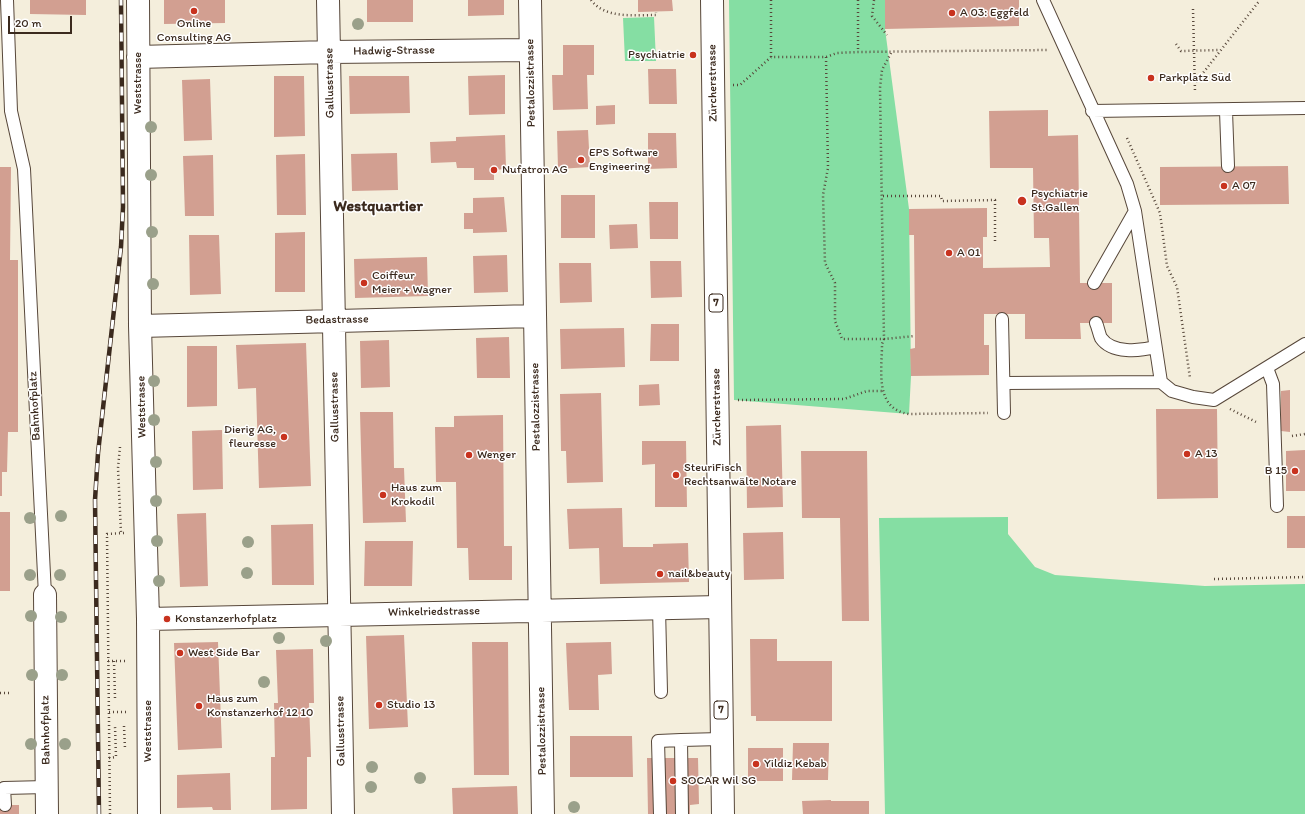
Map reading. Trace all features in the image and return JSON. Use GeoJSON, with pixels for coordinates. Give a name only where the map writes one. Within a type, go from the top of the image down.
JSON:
{"type":"FeatureCollection","features":[{"type":"Feature","properties":{"kind":"street","name":"Weststrasse"},"geometry":{"type":"LineString","coordinates":[[138,0],[140,326],[148,619],[149,814]]}},
{"type":"Feature","properties":{"kind":"street","name":"Gallusstrasse"},"geometry":{"type":"LineString","coordinates":[[328,0],[343,814]]}},
{"type":"Feature","properties":{"kind":"street","name":"Pestalozzistrasse"},"geometry":{"type":"LineString","coordinates":[[530,0],[543,814]]}},
{"type":"Feature","properties":{"kind":"street","name":"Zürcherstrasse"},"geometry":{"type":"LineString","coordinates":[[712,0],[723,814]]}},
{"type":"Feature","properties":{"kind":"street","name":"Hadwig-Strasse"},"geometry":{"type":"LineString","coordinates":[[138,57],[329,52],[530,50]]}},
{"type":"Feature","properties":{"kind":"street","name":"Bedastrasse"},"geometry":{"type":"LineString","coordinates":[[140,326],[534,316]]}},
{"type":"Feature","properties":{"kind":"street","name":"Bahnhofplatz"},"geometry":{"type":"LineString","coordinates":[[45,595],[47,814]]}},
{"type":"Feature","properties":{"kind":"street","name":"Winkelriedstrasse"},"geometry":{"type":"LineString","coordinates":[[148,619],[720,607]]}},
{"type":"Feature","properties":{"kind":"lane","name":"Bahnhofplatz"},"geometry":{"type":"LineString","coordinates":[[7,0],[11,111],[24,170],[45,595]]}},
{"type":"Feature","properties":{"kind":"lane"},"geometry":{"type":"LineString","coordinates":[[1043,0],[1092,111],[1127,184],[1135,211],[1161,382]]}},
{"type":"Feature","properties":{"kind":"lane"},"geometry":{"type":"LineString","coordinates":[[1092,111],[1305,108]]}},
{"type":"Feature","properties":{"kind":"lane"},"geometry":{"type":"LineString","coordinates":[[1226,110],[1228,166]]}},
{"type":"Feature","properties":{"kind":"lane"},"geometry":{"type":"LineString","coordinates":[[1094,283],[1135,211]]}},
{"type":"Feature","properties":{"kind":"lane"},"geometry":{"type":"LineString","coordinates":[[1002,319],[1004,413]]}},
{"type":"Feature","properties":{"kind":"lane"},"geometry":{"type":"LineString","coordinates":[[1096,323],[1101,339],[1116,348],[1138,352],[1155,347]]}},
{"type":"Feature","properties":{"kind":"lane"},"geometry":{"type":"LineString","coordinates":[[1004,383],[1161,382],[1172,391],[1193,398],[1214,400],[1305,344]]}},
{"type":"Feature","properties":{"kind":"lane"},"geometry":{"type":"LineString","coordinates":[[1266,368],[1273,384],[1277,506]]}},
{"type":"Feature","properties":{"kind":"lane"},"geometry":{"type":"LineString","coordinates":[[659,608],[662,692]]}},
{"type":"Feature","properties":{"kind":"lane"},"geometry":{"type":"LineString","coordinates":[[660,814],[658,741],[721,739]]}},
{"type":"Feature","properties":{"kind":"lane"},"geometry":{"type":"LineString","coordinates":[[681,740],[682,814]]}},
{"type":"Feature","properties":{"kind":"lane"},"geometry":{"type":"LineString","coordinates":[[5,805],[4,788],[46,787]]}},
{"type":"Feature","properties":{"kind":"path"},"geometry":{"type":"LineString","coordinates":[[591,0],[596,7],[621,15],[656,15],[656,12]]}},
{"type":"Feature","properties":{"kind":"path"},"geometry":{"type":"LineString","coordinates":[[771,0],[771,57]]}},
{"type":"Feature","properties":{"kind":"path"},"geometry":{"type":"LineString","coordinates":[[858,0],[858,52]]}},
{"type":"Feature","properties":{"kind":"path"},"geometry":{"type":"LineString","coordinates":[[874,0],[872,16],[887,35]]}},
{"type":"Feature","properties":{"kind":"path"},"geometry":{"type":"LineString","coordinates":[[1196,82],[1260,0]]}},
{"type":"Feature","properties":{"kind":"path"},"geometry":{"type":"LineString","coordinates":[[1194,9],[1196,82],[1195,109]]}},
{"type":"Feature","properties":{"kind":"path"},"geometry":{"type":"LineString","coordinates":[[1176,44],[1181,51],[1220,50]]}},
{"type":"Feature","properties":{"kind":"path"},"geometry":{"type":"LineString","coordinates":[[713,86],[740,85],[771,57],[826,57],[837,53],[858,52],[1064,49]]}},
{"type":"Feature","properties":{"kind":"path"},"geometry":{"type":"LineString","coordinates":[[891,52],[882,70],[880,88],[883,196],[884,339],[882,344],[882,392],[889,405],[898,412],[909,414],[1004,413]]}},
{"type":"Feature","properties":{"kind":"path"},"geometry":{"type":"LineString","coordinates":[[826,57],[828,168],[823,195],[824,255],[825,263],[835,283],[835,321],[842,339],[884,339],[915,336]]}},
{"type":"Feature","properties":{"kind":"path"},"geometry":{"type":"LineString","coordinates":[[883,196],[941,196],[942,201],[995,200],[996,243]]}},
{"type":"Feature","properties":{"kind":"path"},"geometry":{"type":"LineString","coordinates":[[734,400],[844,399],[867,391],[882,392]]}},
{"type":"Feature","properties":{"kind":"path"},"geometry":{"type":"LineString","coordinates":[[106,534],[110,814]]}},
{"type":"Feature","properties":{"kind":"path"},"geometry":{"type":"LineString","coordinates":[[1214,579],[1305,578]]}},
{"type":"Feature","properties":{"kind":"path"},"geometry":{"type":"LineString","coordinates":[[114,661],[115,698]]}},
{"type":"Feature","properties":{"kind":"path"},"geometry":{"type":"LineString","coordinates":[[0,693],[10,693]]}},
{"type":"Feature","properties":{"kind":"path"},"geometry":{"type":"LineString","coordinates":[[109,758],[116,758],[116,726]]}},
{"type":"Feature","properties":{"kind":"green space"},"geometry":{"type":"Polygon","coordinates":[[[729,0],[885,0],[885,29],[909,209],[911,376],[909,414],[734,400],[729,0]]]}},
{"type":"Feature","properties":{"kind":"green space"},"geometry":{"type":"Polygon","coordinates":[[[654,17],[656,61],[625,61],[623,18],[654,17]]]}},
{"type":"Feature","properties":{"kind":"green space"},"geometry":{"type":"Polygon","coordinates":[[[1008,517],[1008,534],[1035,567],[1055,575],[1205,586],[1305,584],[1305,814],[885,814],[879,518],[1008,517]]]}},
{"type":"Feature","properties":{"kind":"building"},"geometry":{"type":"Polygon","coordinates":[[[30,0],[86,0],[86,15],[30,14],[30,0]]]}},
{"type":"Feature","properties":{"kind":"building","name":"Online Consulting AG"},"geometry":{"type":"Polygon","coordinates":[[[164,0],[225,0],[225,23],[164,24],[164,0]]]}},
{"type":"Feature","properties":{"kind":"building"},"geometry":{"type":"Polygon","coordinates":[[[367,0],[413,0],[413,22],[367,22],[367,0]]]}},
{"type":"Feature","properties":{"kind":"building"},"geometry":{"type":"Polygon","coordinates":[[[468,0],[504,0],[504,15],[468,16],[468,0]]]}},
{"type":"Feature","properties":{"kind":"building"},"geometry":{"type":"Polygon","coordinates":[[[638,0],[672,0],[673,11],[638,12],[638,0]]]}},
{"type":"Feature","properties":{"kind":"building","name":"A 03: Eggfeld"},"geometry":{"type":"Polygon","coordinates":[[[885,0],[1019,0],[1019,26],[885,29],[885,0]]]}},
{"type":"Feature","properties":{"kind":"building"},"geometry":{"type":"Polygon","coordinates":[[[563,45],[594,45],[594,75],[587,75],[588,109],[553,110],[552,75],[563,75],[563,45]]]}},
{"type":"Feature","properties":{"kind":"building"},"geometry":{"type":"Polygon","coordinates":[[[648,69],[676,69],[677,104],[649,104],[648,69]]]}},
{"type":"Feature","properties":{"kind":"building"},"geometry":{"type":"Polygon","coordinates":[[[505,75],[505,114],[469,115],[468,76],[505,75]]]}},
{"type":"Feature","properties":{"kind":"building"},"geometry":{"type":"Polygon","coordinates":[[[274,76],[304,76],[305,136],[274,137],[274,76]]]}},
{"type":"Feature","properties":{"kind":"building"},"geometry":{"type":"Polygon","coordinates":[[[349,76],[409,76],[410,113],[350,114],[349,76]]]}},
{"type":"Feature","properties":{"kind":"building"},"geometry":{"type":"Polygon","coordinates":[[[210,79],[212,140],[184,141],[182,80],[210,79]]]}},
{"type":"Feature","properties":{"kind":"building"},"geometry":{"type":"Polygon","coordinates":[[[615,105],[615,124],[596,125],[596,106],[615,105]]]}},
{"type":"Feature","properties":{"kind":"building","name":"A 01"},"geometry":{"type":"Polygon","coordinates":[[[1048,110],[1048,136],[1078,135],[1080,283],[1112,283],[1112,323],[1080,323],[1081,339],[1025,339],[1025,314],[984,314],[984,345],[989,345],[989,375],[911,376],[910,349],[915,348],[914,235],[909,235],[909,209],[987,208],[987,237],[983,237],[983,268],[1050,267],[1049,238],[1034,238],[1033,168],[990,168],[989,111],[1048,110]]]}},
{"type":"Feature","properties":{"kind":"building"},"geometry":{"type":"Polygon","coordinates":[[[588,130],[590,167],[558,169],[557,131],[588,130]]]}},
{"type":"Feature","properties":{"kind":"building"},"geometry":{"type":"Polygon","coordinates":[[[648,133],[676,133],[677,168],[648,169],[648,133]]]}},
{"type":"Feature","properties":{"kind":"building"},"geometry":{"type":"Polygon","coordinates":[[[505,135],[506,169],[494,170],[494,180],[474,180],[474,168],[457,168],[456,162],[431,163],[430,142],[456,141],[456,137],[505,135]]]}},
{"type":"Feature","properties":{"kind":"building"},"geometry":{"type":"Polygon","coordinates":[[[397,153],[398,190],[352,191],[351,154],[397,153]]]}},
{"type":"Feature","properties":{"kind":"building"},"geometry":{"type":"Polygon","coordinates":[[[305,154],[306,215],[277,215],[276,155],[305,154]]]}},
{"type":"Feature","properties":{"kind":"building"},"geometry":{"type":"Polygon","coordinates":[[[213,155],[214,216],[185,216],[183,156],[213,155]]]}},
{"type":"Feature","properties":{"kind":"building","name":"A 07"},"geometry":{"type":"Polygon","coordinates":[[[1288,166],[1289,204],[1160,205],[1160,167],[1288,166]]]}},
{"type":"Feature","properties":{"kind":"building"},"geometry":{"type":"Polygon","coordinates":[[[0,167],[11,167],[10,260],[18,260],[18,432],[8,432],[7,472],[2,472],[2,496],[0,496],[0,167]]]}},
{"type":"Feature","properties":{"kind":"building"},"geometry":{"type":"Polygon","coordinates":[[[561,195],[595,195],[595,238],[561,238],[561,195]]]}},
{"type":"Feature","properties":{"kind":"building"},"geometry":{"type":"Polygon","coordinates":[[[504,197],[507,232],[473,233],[473,229],[464,229],[464,213],[473,213],[473,198],[504,197]]]}},
{"type":"Feature","properties":{"kind":"building"},"geometry":{"type":"Polygon","coordinates":[[[649,202],[678,202],[678,239],[650,239],[649,202]]]}},
{"type":"Feature","properties":{"kind":"building"},"geometry":{"type":"Polygon","coordinates":[[[637,224],[638,248],[610,249],[609,225],[637,224]]]}},
{"type":"Feature","properties":{"kind":"building"},"geometry":{"type":"Polygon","coordinates":[[[305,232],[305,292],[275,292],[275,233],[305,232]]]}},
{"type":"Feature","properties":{"kind":"building"},"geometry":{"type":"Polygon","coordinates":[[[189,235],[219,235],[221,294],[190,295],[189,235]]]}},
{"type":"Feature","properties":{"kind":"building"},"geometry":{"type":"Polygon","coordinates":[[[507,255],[508,292],[474,293],[473,256],[507,255]]]}},
{"type":"Feature","properties":{"kind":"building"},"geometry":{"type":"Polygon","coordinates":[[[427,257],[428,296],[355,298],[354,259],[427,257]]]}},
{"type":"Feature","properties":{"kind":"building"},"geometry":{"type":"Polygon","coordinates":[[[650,261],[681,261],[682,297],[651,298],[650,261]]]}},
{"type":"Feature","properties":{"kind":"building"},"geometry":{"type":"Polygon","coordinates":[[[559,263],[591,263],[592,302],[560,303],[559,263]]]}},
{"type":"Feature","properties":{"kind":"building"},"geometry":{"type":"Polygon","coordinates":[[[651,324],[679,324],[679,361],[650,361],[651,324]]]}},
{"type":"Feature","properties":{"kind":"building"},"geometry":{"type":"Polygon","coordinates":[[[624,328],[625,367],[561,369],[560,329],[624,328]]]}},
{"type":"Feature","properties":{"kind":"building"},"geometry":{"type":"Polygon","coordinates":[[[509,337],[510,378],[477,378],[476,338],[509,337]]]}},
{"type":"Feature","properties":{"kind":"building"},"geometry":{"type":"Polygon","coordinates":[[[389,340],[390,387],[361,388],[360,341],[389,340]]]}},
{"type":"Feature","properties":{"kind":"building","name":"Dierig AG, fleuresse"},"geometry":{"type":"Polygon","coordinates":[[[306,343],[311,486],[259,488],[256,388],[238,389],[236,345],[306,343]]]}},
{"type":"Feature","properties":{"kind":"building"},"geometry":{"type":"Polygon","coordinates":[[[187,346],[217,346],[217,406],[187,407],[187,346]]]}},
{"type":"Feature","properties":{"kind":"building"},"geometry":{"type":"Polygon","coordinates":[[[659,384],[660,405],[639,406],[639,385],[659,384]]]}},
{"type":"Feature","properties":{"kind":"building"},"geometry":{"type":"Polygon","coordinates":[[[1290,390],[1290,432],[1281,431],[1281,391],[1290,390]]]}},
{"type":"Feature","properties":{"kind":"building"},"geometry":{"type":"Polygon","coordinates":[[[601,393],[603,482],[567,483],[566,451],[561,451],[560,394],[601,393]]]}},
{"type":"Feature","properties":{"kind":"building","name":"A 13"},"geometry":{"type":"Polygon","coordinates":[[[1156,409],[1217,409],[1218,498],[1157,499],[1156,409]]]}},
{"type":"Feature","properties":{"kind":"building"},"geometry":{"type":"Polygon","coordinates":[[[360,412],[393,412],[394,468],[404,468],[406,522],[363,523],[360,412]]]}},
{"type":"Feature","properties":{"kind":"building"},"geometry":{"type":"Polygon","coordinates":[[[503,415],[504,546],[512,546],[512,580],[469,580],[468,548],[457,548],[456,482],[436,482],[435,427],[454,427],[454,416],[503,415]]]}},
{"type":"Feature","properties":{"kind":"building"},"geometry":{"type":"Polygon","coordinates":[[[781,425],[783,507],[747,508],[746,426],[781,425]]]}},
{"type":"Feature","properties":{"kind":"building"},"geometry":{"type":"Polygon","coordinates":[[[222,430],[223,489],[193,490],[192,431],[222,430]]]}},
{"type":"Feature","properties":{"kind":"building"},"geometry":{"type":"Polygon","coordinates":[[[642,441],[686,441],[687,507],[655,507],[655,464],[642,465],[642,441]]]}},
{"type":"Feature","properties":{"kind":"building","name":"B 15"},"geometry":{"type":"Polygon","coordinates":[[[1305,450],[1305,491],[1286,491],[1286,451],[1305,450]]]}},
{"type":"Feature","properties":{"kind":"building"},"geometry":{"type":"Polygon","coordinates":[[[801,451],[867,451],[869,621],[842,621],[840,518],[802,518],[801,451]]]}},
{"type":"Feature","properties":{"kind":"building"},"geometry":{"type":"Polygon","coordinates":[[[622,508],[623,547],[653,547],[653,544],[688,543],[689,582],[600,584],[599,548],[569,549],[567,509],[622,508]]]}},
{"type":"Feature","properties":{"kind":"building"},"geometry":{"type":"Polygon","coordinates":[[[0,512],[10,512],[10,591],[0,591],[0,512]]]}},
{"type":"Feature","properties":{"kind":"building"},"geometry":{"type":"Polygon","coordinates":[[[206,513],[208,586],[180,587],[177,514],[206,513]]]}},
{"type":"Feature","properties":{"kind":"building"},"geometry":{"type":"Polygon","coordinates":[[[1287,516],[1305,516],[1305,548],[1287,548],[1287,516]]]}},
{"type":"Feature","properties":{"kind":"building"},"geometry":{"type":"Polygon","coordinates":[[[313,524],[314,585],[272,585],[271,525],[313,524]]]}},
{"type":"Feature","properties":{"kind":"building"},"geometry":{"type":"Polygon","coordinates":[[[783,532],[784,579],[744,580],[743,533],[783,532]]]}},
{"type":"Feature","properties":{"kind":"building"},"geometry":{"type":"Polygon","coordinates":[[[365,541],[413,541],[412,586],[364,586],[365,541]]]}},
{"type":"Feature","properties":{"kind":"building"},"geometry":{"type":"Polygon","coordinates":[[[404,635],[408,727],[369,729],[366,636],[404,635]]]}},
{"type":"Feature","properties":{"kind":"building"},"geometry":{"type":"Polygon","coordinates":[[[750,639],[777,639],[777,661],[832,661],[832,721],[756,721],[756,716],[751,716],[750,639]]]}},
{"type":"Feature","properties":{"kind":"building","name":"Haus zum Konstanzerhof 12 10"},"geometry":{"type":"Polygon","coordinates":[[[218,642],[222,748],[178,750],[174,643],[218,642]]]}},
{"type":"Feature","properties":{"kind":"building"},"geometry":{"type":"Polygon","coordinates":[[[472,642],[508,642],[509,775],[474,775],[472,642]]]}},
{"type":"Feature","properties":{"kind":"building"},"geometry":{"type":"Polygon","coordinates":[[[611,642],[612,674],[598,675],[599,710],[569,710],[566,643],[611,642]]]}},
{"type":"Feature","properties":{"kind":"building"},"geometry":{"type":"Polygon","coordinates":[[[313,649],[314,703],[309,703],[311,757],[307,757],[307,809],[271,810],[271,757],[275,757],[274,703],[278,703],[276,650],[313,649]]]}},
{"type":"Feature","properties":{"kind":"building"},"geometry":{"type":"Polygon","coordinates":[[[570,736],[632,736],[633,777],[570,777],[570,736]]]}},
{"type":"Feature","properties":{"kind":"building"},"geometry":{"type":"Polygon","coordinates":[[[793,743],[829,743],[828,780],[792,780],[793,743]]]}},
{"type":"Feature","properties":{"kind":"building"},"geometry":{"type":"Polygon","coordinates":[[[748,748],[783,748],[783,781],[748,781],[748,748]]]}},
{"type":"Feature","properties":{"kind":"building","name":"SOCAR Wil SG"},"geometry":{"type":"Polygon","coordinates":[[[647,758],[698,758],[699,804],[690,805],[690,814],[648,814],[647,758]]]}},
{"type":"Feature","properties":{"kind":"building"},"geometry":{"type":"Polygon","coordinates":[[[230,773],[231,810],[213,810],[212,807],[177,808],[177,775],[230,773]]]}},
{"type":"Feature","properties":{"kind":"building"},"geometry":{"type":"Polygon","coordinates":[[[517,786],[518,814],[453,814],[452,788],[517,786]]]}},
{"type":"Feature","properties":{"kind":"building"},"geometry":{"type":"Polygon","coordinates":[[[802,801],[869,801],[869,814],[803,814],[802,801]]]}},
{"type":"Feature","properties":{"kind":"building"},"geometry":{"type":"Polygon","coordinates":[[[0,805],[19,805],[19,814],[0,814],[0,805]]]}},
{"type":"Feature","properties":{"kind":"railway"},"geometry":{"type":"LineString","coordinates":[[99,814],[95,500],[98,453],[121,247],[123,207],[121,0]]}},
{"type":"Feature","properties":{"kind":"place","name":"Online Consulting AG"},"geometry":{"type":"Point","coordinates":[194,11]}},
{"type":"Feature","properties":{"kind":"place","name":"A 03: Eggfeld"},"geometry":{"type":"Point","coordinates":[952,13]}},
{"type":"Feature","properties":{"kind":"place","name":"Psychiatrie"},"geometry":{"type":"Point","coordinates":[693,55]}},
{"type":"Feature","properties":{"kind":"place","name":"Parkplatz Süd"},"geometry":{"type":"Point","coordinates":[1151,78]}},
{"type":"Feature","properties":{"kind":"place","name":"EPS Software Engineering"},"geometry":{"type":"Point","coordinates":[581,160]}},
{"type":"Feature","properties":{"kind":"place","name":"Nufatron AG"},"geometry":{"type":"Point","coordinates":[494,170]}},
{"type":"Feature","properties":{"kind":"place","name":"A 07"},"geometry":{"type":"Point","coordinates":[1224,186]}},
{"type":"Feature","properties":{"kind":"place","name":"Psychiatrie St.Gallen"},"geometry":{"type":"Point","coordinates":[1022,201]}},
{"type":"Feature","properties":{"kind":"place","name":"A 01"},"geometry":{"type":"Point","coordinates":[949,253]}},
{"type":"Feature","properties":{"kind":"place","name":"Coiffeur Meier + Wagner"},"geometry":{"type":"Point","coordinates":[364,283]}},
{"type":"Feature","properties":{"kind":"place","name":"Dierig AG, fleuresse"},"geometry":{"type":"Point","coordinates":[284,437]}},
{"type":"Feature","properties":{"kind":"place","name":"A 13"},"geometry":{"type":"Point","coordinates":[1187,454]}},
{"type":"Feature","properties":{"kind":"place","name":"Wenger"},"geometry":{"type":"Point","coordinates":[469,455]}},
{"type":"Feature","properties":{"kind":"place","name":"B 15"},"geometry":{"type":"Point","coordinates":[1295,471]}},
{"type":"Feature","properties":{"kind":"place","name":"SteuriFisch Rechtsanwälte Notare"},"geometry":{"type":"Point","coordinates":[676,475]}},
{"type":"Feature","properties":{"kind":"place","name":"Haus zum Krokodil"},"geometry":{"type":"Point","coordinates":[383,495]}},
{"type":"Feature","properties":{"kind":"place","name":"nail&beauty"},"geometry":{"type":"Point","coordinates":[660,574]}},
{"type":"Feature","properties":{"kind":"place","name":"Konstanzerhofplatz"},"geometry":{"type":"Point","coordinates":[167,619]}},
{"type":"Feature","properties":{"kind":"place","name":"West Side Bar"},"geometry":{"type":"Point","coordinates":[180,653]}},
{"type":"Feature","properties":{"kind":"place","name":"Studio 13"},"geometry":{"type":"Point","coordinates":[379,705]}},
{"type":"Feature","properties":{"kind":"place","name":"Haus zum Konstanzerhof 12 10"},"geometry":{"type":"Point","coordinates":[199,706]}},
{"type":"Feature","properties":{"kind":"place","name":"Yildiz Kebab"},"geometry":{"type":"Point","coordinates":[756,764]}},
{"type":"Feature","properties":{"kind":"place","name":"SOCAR Wil SG"},"geometry":{"type":"Point","coordinates":[673,781]}},
{"type":"Feature","properties":{"kind":"district","name":"Westquartier"},"geometry":{"type":"Point","coordinates":[378,207]}}]}
